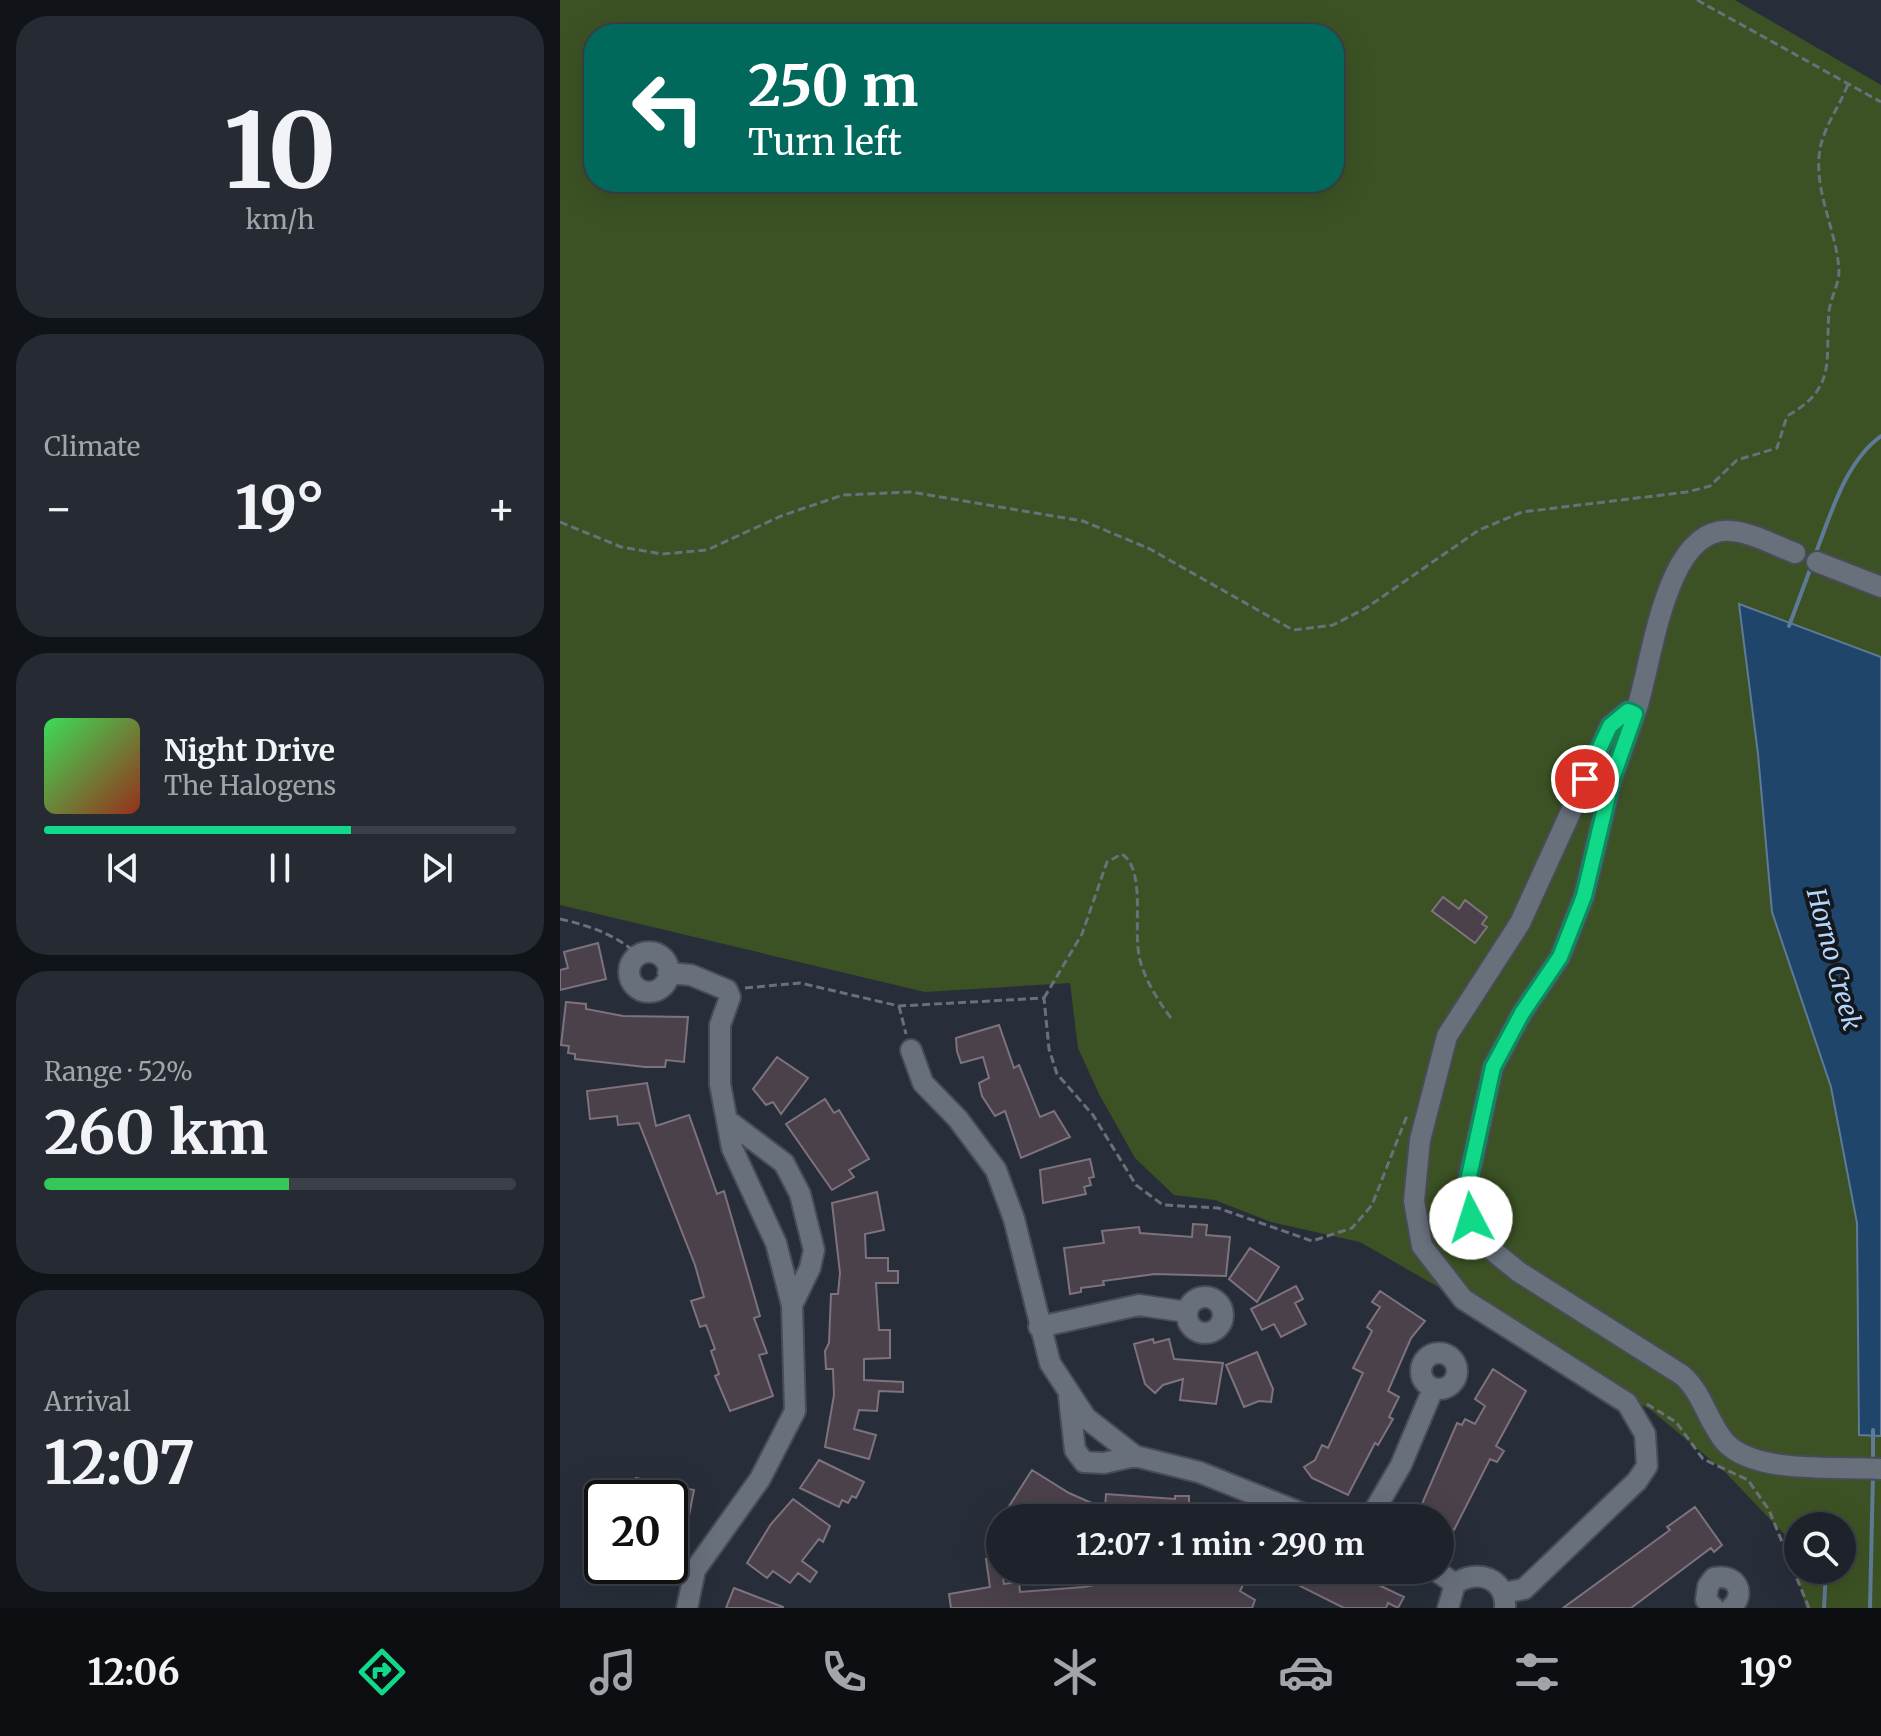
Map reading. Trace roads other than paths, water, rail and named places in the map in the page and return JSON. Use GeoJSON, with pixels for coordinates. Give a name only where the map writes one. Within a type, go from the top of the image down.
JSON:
{"type":"FeatureCollection","features":[{"type":"Feature","properties":{"kind":"street"},"geometry":{"type":"LineString","coordinates":[[1795,553],[1730,530],[1704,537],[1681,560],[1657,623],[1635,714],[1612,779],[1580,908],[1560,957],[1522,1013],[1493,1067],[1466,1190],[1471,1218],[1487,1246],[1519,1272],[1696,1386],[1725,1442],[1746,1457],[1772,1464],[1871,1469]]}},
{"type":"Feature","properties":{"kind":"street"},"geometry":{"type":"LineString","coordinates":[[1817,562],[1881,587]]}},
{"type":"Feature","properties":{"kind":"street"},"geometry":{"type":"LineString","coordinates":[[1448,1608],[1455,1584],[1463,1578],[1482,1575],[1491,1579],[1504,1600],[1524,1589],[1615,1505],[1647,1466],[1645,1434],[1627,1403],[1463,1299],[1422,1246],[1414,1201],[1420,1140],[1447,1036],[1520,923],[1610,726],[1628,711],[1635,714]]}},
{"type":"Feature","properties":{"kind":"street"},"geometry":{"type":"LineString","coordinates":[[656,953],[665,961],[668,973],[658,989],[638,989],[629,971],[638,955],[656,953]]}},
{"type":"Feature","properties":{"kind":"street"},"geometry":{"type":"LineString","coordinates":[[668,973],[691,975],[727,990],[730,997],[720,1025],[720,1084],[732,1148],[776,1243],[792,1305],[795,1411],[760,1479],[695,1570],[687,1608]]}},
{"type":"Feature","properties":{"kind":"street"},"geometry":{"type":"LineString","coordinates":[[911,1050],[923,1083],[958,1119],[996,1170],[1014,1219],[1050,1363],[1086,1418],[1135,1456],[1199,1472],[1279,1504]]}},
{"type":"Feature","properties":{"kind":"street"},"geometry":{"type":"LineString","coordinates":[[727,1120],[784,1163],[800,1194],[814,1250],[810,1268],[792,1305]]}},
{"type":"Feature","properties":{"kind":"street"},"geometry":{"type":"LineString","coordinates":[[1039,1327],[1139,1305],[1187,1312]]}},
{"type":"Feature","properties":{"kind":"street"},"geometry":{"type":"LineString","coordinates":[[1378,1504],[1401,1465],[1433,1389]]}},
{"type":"Feature","properties":{"kind":"street"},"geometry":{"type":"LineString","coordinates":[[1069,1393],[1075,1450],[1084,1462],[1104,1463],[1135,1456]]}},
{"type":"Feature","properties":{"kind":"street"},"geometry":{"type":"LineString","coordinates":[[1704,1605],[1710,1582],[1719,1577],[1729,1578],[1737,1584],[1740,1595],[1731,1608]]}},
{"type":"Feature","properties":{"kind":"water"},"geometry":{"type":"Polygon","coordinates":[[[1739,604],[1881,657],[1881,1436],[1859,1435],[1857,1223],[1831,1087],[1772,912],[1758,754],[1739,604]]]}},
{"type":"Feature","properties":{"kind":"waterway","name":"Horno Creek"},"geometry":{"type":"LineString","coordinates":[[1815,555],[1849,474],[1868,447],[1881,436]]}},
{"type":"Feature","properties":{"kind":"waterway","name":"Horno Creek"},"geometry":{"type":"LineString","coordinates":[[1789,626],[1811,567]]}},
{"type":"Feature","properties":{"kind":"waterway","name":"Horno Creek"},"geometry":{"type":"LineString","coordinates":[[1873,1430],[1873,1462]]}},
{"type":"Feature","properties":{"kind":"waterway","name":"Horno Creek"},"geometry":{"type":"LineString","coordinates":[[1870,1608],[1873,1474]]}},
{"type":"Feature","properties":{"kind":"waterway"},"geometry":{"type":"LineString","coordinates":[[1824,1608],[1825,1584]]}}]}
